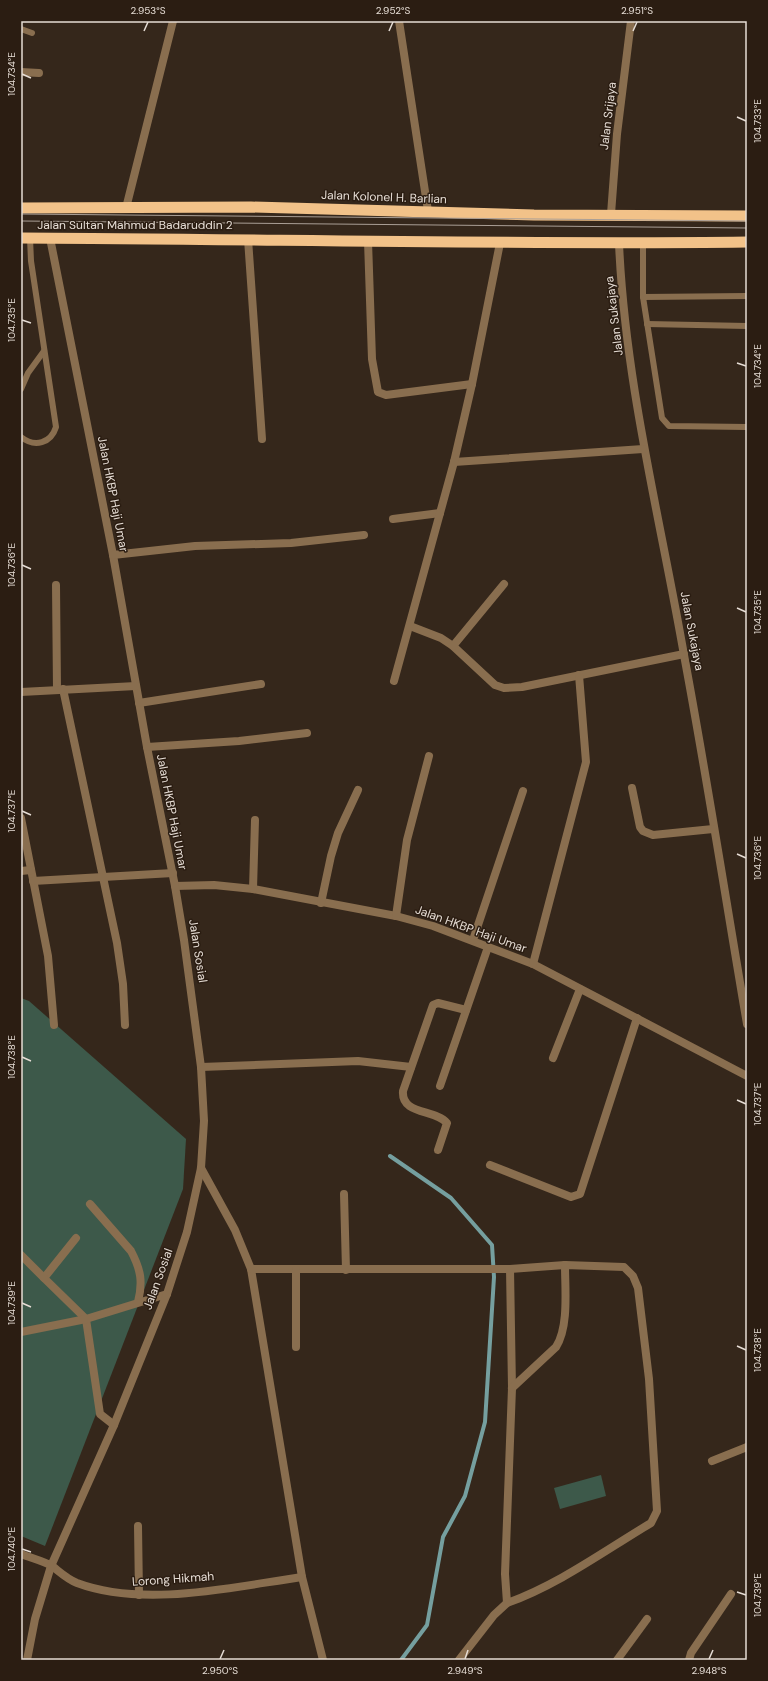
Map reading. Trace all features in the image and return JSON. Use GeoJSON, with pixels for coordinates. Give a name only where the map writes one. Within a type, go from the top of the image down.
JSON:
{"type":"FeatureCollection","features":[{"type":"Feature","properties":{"kind":"highway","name":"Jalan Kolonel H. Barlian"},"geometry":{"type":"LineString","coordinates":[[21,208],[250,207],[534,215],[611,214],[747,216]]}},
{"type":"Feature","properties":{"kind":"highway","name":"Jalan Sultan Mahmud Badaruddin 2"},"geometry":{"type":"LineString","coordinates":[[26,238],[248,239]]}},
{"type":"Feature","properties":{"kind":"highway"},"geometry":{"type":"LineString","coordinates":[[248,239],[500,243],[747,242]]}},
{"type":"Feature","properties":{"kind":"street"},"geometry":{"type":"LineString","coordinates":[[126,208],[173,21]]}},
{"type":"Feature","properties":{"kind":"street"},"geometry":{"type":"LineString","coordinates":[[399,21],[428,211]]}},
{"type":"Feature","properties":{"kind":"street","name":"Jalan Srijaya"},"geometry":{"type":"LineString","coordinates":[[611,214],[617,134],[631,21]]}},
{"type":"Feature","properties":{"kind":"street"},"geometry":{"type":"LineString","coordinates":[[21,72],[39,73]]}},
{"type":"Feature","properties":{"kind":"street","name":"Jalan HKBP Haji Umar"},"geometry":{"type":"LineString","coordinates":[[50,238],[113,555],[147,747],[174,886],[214,885],[253,889],[396,916],[433,926],[533,964],[747,1076]]}},
{"type":"Feature","properties":{"kind":"street"},"geometry":{"type":"LineString","coordinates":[[248,239],[262,439]]}},
{"type":"Feature","properties":{"kind":"street"},"geometry":{"type":"LineString","coordinates":[[368,241],[372,359],[378,392],[386,395],[472,384]]}},
{"type":"Feature","properties":{"kind":"street"},"geometry":{"type":"LineString","coordinates":[[394,681],[454,462],[472,384],[500,243]]}},
{"type":"Feature","properties":{"kind":"street","name":"Jalan Sukajaya"},"geometry":{"type":"LineString","coordinates":[[619,243],[621,293],[643,449],[684,654],[747,1024]]}},
{"type":"Feature","properties":{"kind":"street"},"geometry":{"type":"LineString","coordinates":[[454,462],[643,449]]}},
{"type":"Feature","properties":{"kind":"street"},"geometry":{"type":"LineString","coordinates":[[393,519],[440,513]]}},
{"type":"Feature","properties":{"kind":"street"},"geometry":{"type":"LineString","coordinates":[[113,555],[195,546],[321,540],[364,535]]}},
{"type":"Feature","properties":{"kind":"street"},"geometry":{"type":"LineString","coordinates":[[453,646],[504,584]]}},
{"type":"Feature","properties":{"kind":"street"},"geometry":{"type":"LineString","coordinates":[[56,585],[60,689],[104,878],[123,984],[125,1026]]}},
{"type":"Feature","properties":{"kind":"street"},"geometry":{"type":"LineString","coordinates":[[410,626],[442,638],[453,646],[487,678],[499,686],[522,687],[684,654]]}},
{"type":"Feature","properties":{"kind":"street"},"geometry":{"type":"LineString","coordinates":[[533,964],[586,762],[579,675]]}},
{"type":"Feature","properties":{"kind":"street"},"geometry":{"type":"LineString","coordinates":[[139,703],[261,684]]}},
{"type":"Feature","properties":{"kind":"street"},"geometry":{"type":"LineString","coordinates":[[21,692],[136,686]]}},
{"type":"Feature","properties":{"kind":"street"},"geometry":{"type":"LineString","coordinates":[[147,747],[238,741],[307,733]]}},
{"type":"Feature","properties":{"kind":"street"},"geometry":{"type":"LineString","coordinates":[[396,916],[406,840],[429,756]]}},
{"type":"Feature","properties":{"kind":"street"},"geometry":{"type":"LineString","coordinates":[[632,788],[640,827],[648,834],[653,835],[713,829]]}},
{"type":"Feature","properties":{"kind":"street"},"geometry":{"type":"LineString","coordinates":[[321,903],[331,856],[338,833],[358,790]]}},
{"type":"Feature","properties":{"kind":"street"},"geometry":{"type":"LineString","coordinates":[[473,940],[523,791]]}},
{"type":"Feature","properties":{"kind":"street"},"geometry":{"type":"LineString","coordinates":[[21,818],[48,956],[54,1025]]}},
{"type":"Feature","properties":{"kind":"street"},"geometry":{"type":"LineString","coordinates":[[253,889],[255,820]]}},
{"type":"Feature","properties":{"kind":"street"},"geometry":{"type":"LineString","coordinates":[[21,871],[31,870]]}},
{"type":"Feature","properties":{"kind":"street"},"geometry":{"type":"LineString","coordinates":[[33,881],[172,873]]}},
{"type":"Feature","properties":{"kind":"street","name":"Jalan Sosial"},"geometry":{"type":"LineString","coordinates":[[27,1660],[35,1619],[51,1566],[114,1425],[167,1294],[187,1232],[201,1168],[204,1122],[201,1067],[185,947],[174,886]]}},
{"type":"Feature","properties":{"kind":"street"},"geometry":{"type":"LineString","coordinates":[[440,1086],[488,947]]}},
{"type":"Feature","properties":{"kind":"street"},"geometry":{"type":"LineString","coordinates":[[553,1058],[580,988]]}},
{"type":"Feature","properties":{"kind":"street"},"geometry":{"type":"LineString","coordinates":[[438,1150],[447,1126],[446,1122],[413,1108],[403,1100],[403,1091],[434,1004],[440,1003],[466,1010]]}},
{"type":"Feature","properties":{"kind":"street"},"geometry":{"type":"LineString","coordinates":[[490,1165],[571,1197],[580,1194],[637,1018]]}},
{"type":"Feature","properties":{"kind":"street"},"geometry":{"type":"LineString","coordinates":[[201,1067],[358,1061],[411,1067]]}},
{"type":"Feature","properties":{"kind":"street"},"geometry":{"type":"LineString","coordinates":[[201,1168],[235,1230],[250,1269],[302,1577],[323,1660]]}},
{"type":"Feature","properties":{"kind":"street"},"geometry":{"type":"LineString","coordinates":[[344,1194],[346,1270]]}},
{"type":"Feature","properties":{"kind":"street"},"geometry":{"type":"LineString","coordinates":[[90,1204],[131,1251],[135,1259],[141,1277],[142,1287],[138,1302]]}},
{"type":"Feature","properties":{"kind":"street"},"geometry":{"type":"LineString","coordinates":[[44,1278],[76,1238]]}},
{"type":"Feature","properties":{"kind":"street"},"geometry":{"type":"LineString","coordinates":[[21,1255],[86,1319],[100,1414],[114,1425]]}},
{"type":"Feature","properties":{"kind":"street"},"geometry":{"type":"LineString","coordinates":[[250,1269],[346,1270],[510,1268],[565,1265],[624,1267],[632,1276],[638,1288],[649,1379],[657,1510],[651,1523],[552,1583],[526,1596],[507,1603],[494,1615],[459,1660]]}},
{"type":"Feature","properties":{"kind":"street"},"geometry":{"type":"LineString","coordinates":[[512,1388],[556,1347],[559,1341],[562,1332],[564,1315],[565,1265]]}},
{"type":"Feature","properties":{"kind":"street"},"geometry":{"type":"LineString","coordinates":[[507,1603],[505,1574],[512,1388],[510,1268]]}},
{"type":"Feature","properties":{"kind":"street"},"geometry":{"type":"LineString","coordinates":[[296,1270],[296,1347]]}},
{"type":"Feature","properties":{"kind":"street"},"geometry":{"type":"LineString","coordinates":[[21,1332],[86,1319],[167,1294]]}},
{"type":"Feature","properties":{"kind":"street"},"geometry":{"type":"LineString","coordinates":[[712,1461],[747,1447]]}},
{"type":"Feature","properties":{"kind":"street"},"geometry":{"type":"LineString","coordinates":[[138,1526],[139,1596]]}},
{"type":"Feature","properties":{"kind":"street","name":"Lorong Hikmah"},"geometry":{"type":"LineString","coordinates":[[21,1554],[51,1566],[67,1578],[78,1583],[110,1592],[139,1596],[208,1590],[302,1577]]}},
{"type":"Feature","properties":{"kind":"street"},"geometry":{"type":"LineString","coordinates":[[689,1660],[691,1652],[731,1594]]}},
{"type":"Feature","properties":{"kind":"street"},"geometry":{"type":"LineString","coordinates":[[617,1660],[647,1619]]}},
{"type":"Feature","properties":{"kind":"lane"},"geometry":{"type":"LineString","coordinates":[[21,29],[32,32]]}},
{"type":"Feature","properties":{"kind":"lane"},"geometry":{"type":"LineString","coordinates":[[21,437],[30,442],[42,443],[49,440],[56,427],[31,261],[26,238]]}},
{"type":"Feature","properties":{"kind":"lane"},"geometry":{"type":"LineString","coordinates":[[643,242],[643,298],[662,418],[665,423],[670,426],[677,427],[747,427]]}},
{"type":"Feature","properties":{"kind":"lane"},"geometry":{"type":"LineString","coordinates":[[643,298],[747,296]]}},
{"type":"Feature","properties":{"kind":"lane"},"geometry":{"type":"LineString","coordinates":[[647,324],[747,326]]}},
{"type":"Feature","properties":{"kind":"lane"},"geometry":{"type":"LineString","coordinates":[[21,389],[28,373],[44,351]]}},
{"type":"Feature","properties":{"kind":"green space"},"geometry":{"type":"Polygon","coordinates":[[[21,998],[29,1001],[186,1139],[183,1189],[45,1546],[21,1536],[21,998]]]}},
{"type":"Feature","properties":{"kind":"green space"},"geometry":{"type":"Polygon","coordinates":[[[601,1475],[606,1496],[560,1509],[554,1488],[601,1475]]]}},
{"type":"Feature","properties":{"kind":"waterway"},"geometry":{"type":"LineString","coordinates":[[390,1156],[451,1198],[492,1245],[494,1277],[485,1422],[465,1496],[443,1537],[427,1625],[401,1660]]}},
{"type":"Feature","properties":{"kind":"tram line"},"geometry":{"type":"LineString","coordinates":[[21,214],[747,221]]}},
{"type":"Feature","properties":{"kind":"tram line"},"geometry":{"type":"LineString","coordinates":[[21,221],[747,228]]}}]}
